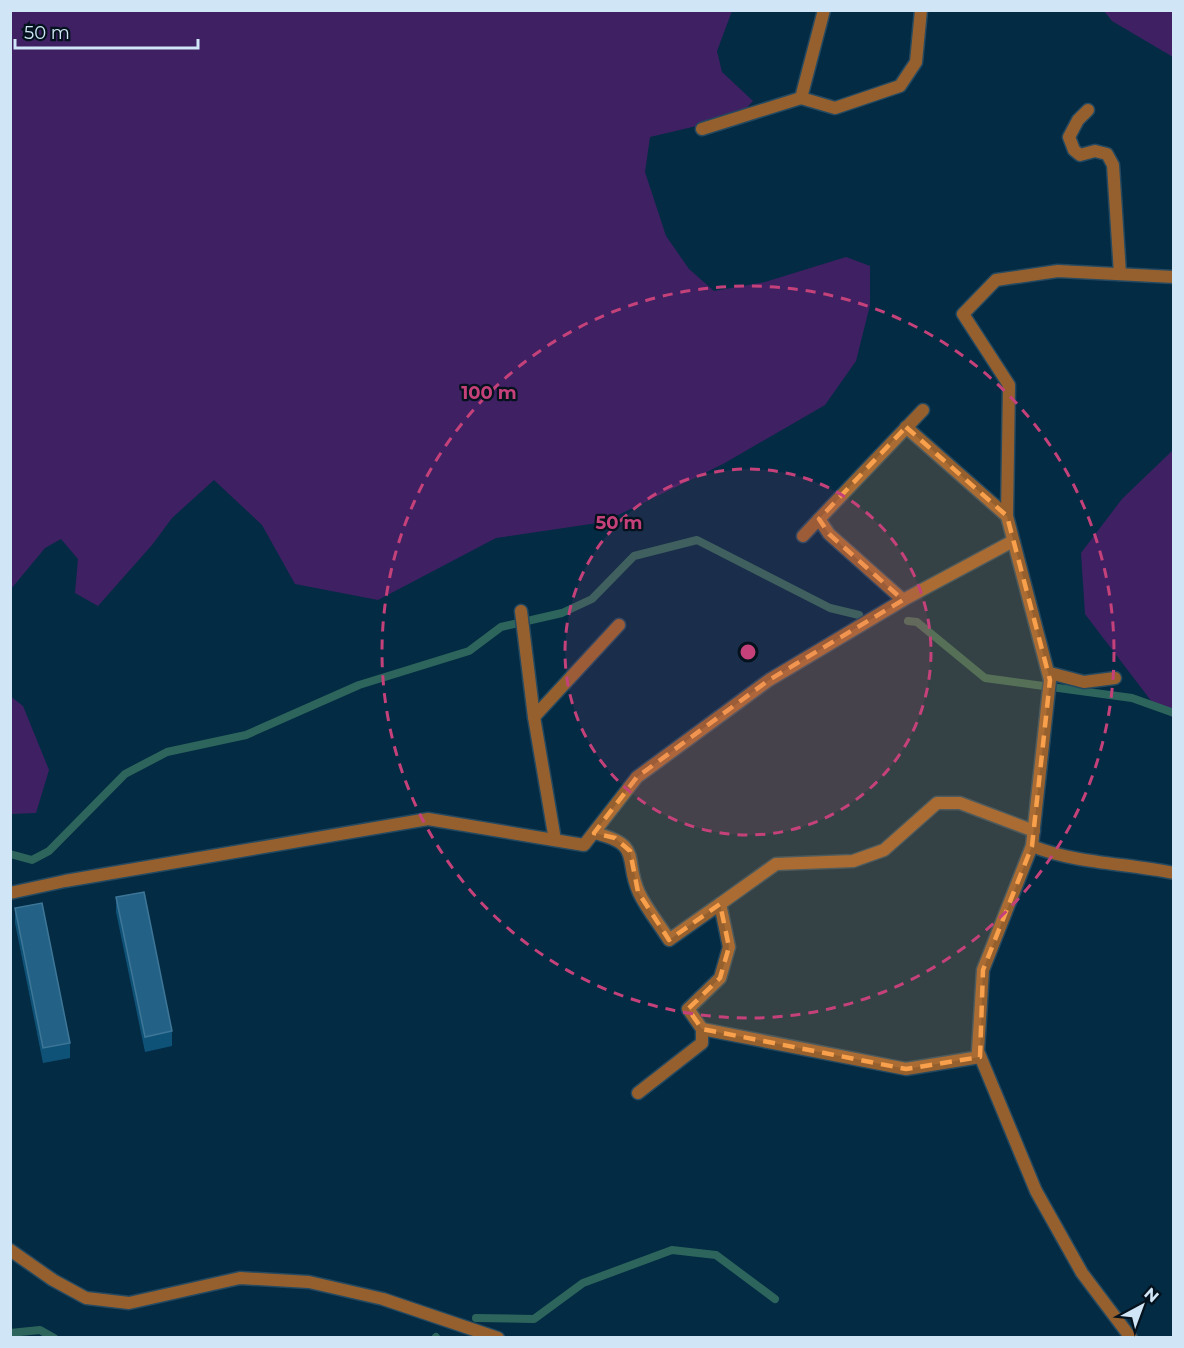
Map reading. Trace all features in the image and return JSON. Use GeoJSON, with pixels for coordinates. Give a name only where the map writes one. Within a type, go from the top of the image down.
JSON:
{"type":"FeatureCollection","features":[{"type":"Feature","properties":{"kind":"street"},"geometry":{"type":"LineString","coordinates":[[801,98],[824,10]]}},
{"type":"Feature","properties":{"kind":"street"},"geometry":{"type":"LineString","coordinates":[[702,129],[801,98],[835,108],[900,86],[916,63],[921,10]]}},
{"type":"Feature","properties":{"kind":"street"},"geometry":{"type":"LineString","coordinates":[[1088,111],[1078,120],[1069,137],[1074,150],[1080,155],[1095,151],[1107,154],[1113,165],[1120,274]]}},
{"type":"Feature","properties":{"kind":"street"},"geometry":{"type":"LineString","coordinates":[[1131,1338],[1082,1273],[1036,1191],[978,1051],[983,970],[1032,846],[1049,682],[1007,516],[1009,385],[963,314],[996,279],[1058,271],[1173,277]]}},
{"type":"Feature","properties":{"kind":"street"},"geometry":{"type":"LineString","coordinates":[[803,536],[923,410]]}},
{"type":"Feature","properties":{"kind":"street"},"geometry":{"type":"LineString","coordinates":[[906,427],[1007,516]]}},
{"type":"Feature","properties":{"kind":"street"},"geometry":{"type":"LineString","coordinates":[[819,519],[829,534],[903,600]]}},
{"type":"Feature","properties":{"kind":"street"},"geometry":{"type":"LineString","coordinates":[[10,893],[65,881],[428,819],[584,845],[637,777],[769,680],[903,600],[1013,541]]}},
{"type":"Feature","properties":{"kind":"street"},"geometry":{"type":"LineString","coordinates":[[521,611],[534,717],[555,840]]}},
{"type":"Feature","properties":{"kind":"street"},"geometry":{"type":"LineString","coordinates":[[534,717],[619,625]]}},
{"type":"Feature","properties":{"kind":"street"},"geometry":{"type":"LineString","coordinates":[[1049,682],[1084,682],[1115,678]]}},
{"type":"Feature","properties":{"kind":"street"},"geometry":{"type":"LineString","coordinates":[[594,833],[615,838],[630,851],[638,892],[669,940],[776,864],[853,861],[884,850],[937,803],[960,803],[1034,831]]}},
{"type":"Feature","properties":{"kind":"street"},"geometry":{"type":"LineString","coordinates":[[1032,846],[1060,858],[1132,864],[1173,873]]}},
{"type":"Feature","properties":{"kind":"street"},"geometry":{"type":"LineString","coordinates":[[638,1093],[702,1043],[702,1029],[688,1009],[720,978],[729,947],[720,904]]}},
{"type":"Feature","properties":{"kind":"street"},"geometry":{"type":"LineString","coordinates":[[702,1029],[906,1069],[980,1057]]}},
{"type":"Feature","properties":{"kind":"street"},"geometry":{"type":"LineString","coordinates":[[10,1250],[53,1280],[86,1298],[129,1303],[240,1278],[309,1282],[383,1299],[498,1338]]}},
{"type":"Feature","properties":{"kind":"highlighted area"},"geometry":{"type":"Polygon","coordinates":[[[906,427],[1007,516],[1050,680],[1032,846],[983,970],[980,1057],[906,1069],[702,1029],[688,1009],[720,978],[729,947],[720,904],[669,940],[638,892],[630,851],[615,838],[594,833],[637,777],[769,680],[903,600],[829,534],[819,519],[906,427]]]}},
{"type":"Feature","properties":{"kind":"shaded area"},"geometry":{"type":"Polygon","coordinates":[[[11,11],[732,11],[717,51],[722,72],[753,101],[739,116],[650,137],[645,172],[666,236],[689,269],[714,291],[765,282],[846,257],[870,266],[870,305],[856,361],[825,405],[723,464],[604,522],[496,538],[378,600],[295,584],[262,525],[214,480],[172,518],[152,545],[98,606],[75,593],[78,559],[61,539],[45,548],[11,589],[11,11]]]}},
{"type":"Feature","properties":{"kind":"shaded area"},"geometry":{"type":"Polygon","coordinates":[[[1104,11],[1173,11],[1173,57],[1112,21],[1104,11]]]}},
{"type":"Feature","properties":{"kind":"shaded area"},"geometry":{"type":"Polygon","coordinates":[[[1173,450],[1173,718],[1152,702],[1085,614],[1081,553],[1122,499],[1173,450]]]}},
{"type":"Feature","properties":{"kind":"shaded area"},"geometry":{"type":"Polygon","coordinates":[[[10,696],[23,706],[49,770],[36,813],[11,814],[10,696]]]}},
{"type":"Feature","properties":{"kind":"building"},"geometry":{"type":"Polygon","coordinates":[[[144,892],[172,1031],[145,1037],[116,897],[144,892]]]}},
{"type":"Feature","properties":{"kind":"building"},"geometry":{"type":"Polygon","coordinates":[[[42,903],[70,1043],[43,1048],[15,908],[42,903]]]}},
{"type":"Feature","properties":{"kind":"waterway"},"geometry":{"type":"LineString","coordinates":[[10,854],[32,860],[49,851],[125,774],[167,752],[246,735],[359,685],[469,651],[501,627],[562,613],[592,599],[634,556],[697,540],[830,608],[859,615]]}},
{"type":"Feature","properties":{"kind":"waterway"},"geometry":{"type":"LineString","coordinates":[[908,621],[917,622],[985,678],[1132,698],[1174,713]]}},
{"type":"Feature","properties":{"kind":"waterway"},"geometry":{"type":"LineString","coordinates":[[476,1318],[534,1319],[583,1283],[672,1250],[716,1255],[775,1299]]}},
{"type":"Feature","properties":{"kind":"waterway"},"geometry":{"type":"LineString","coordinates":[[10,1333],[40,1330],[54,1338]]}}]}
